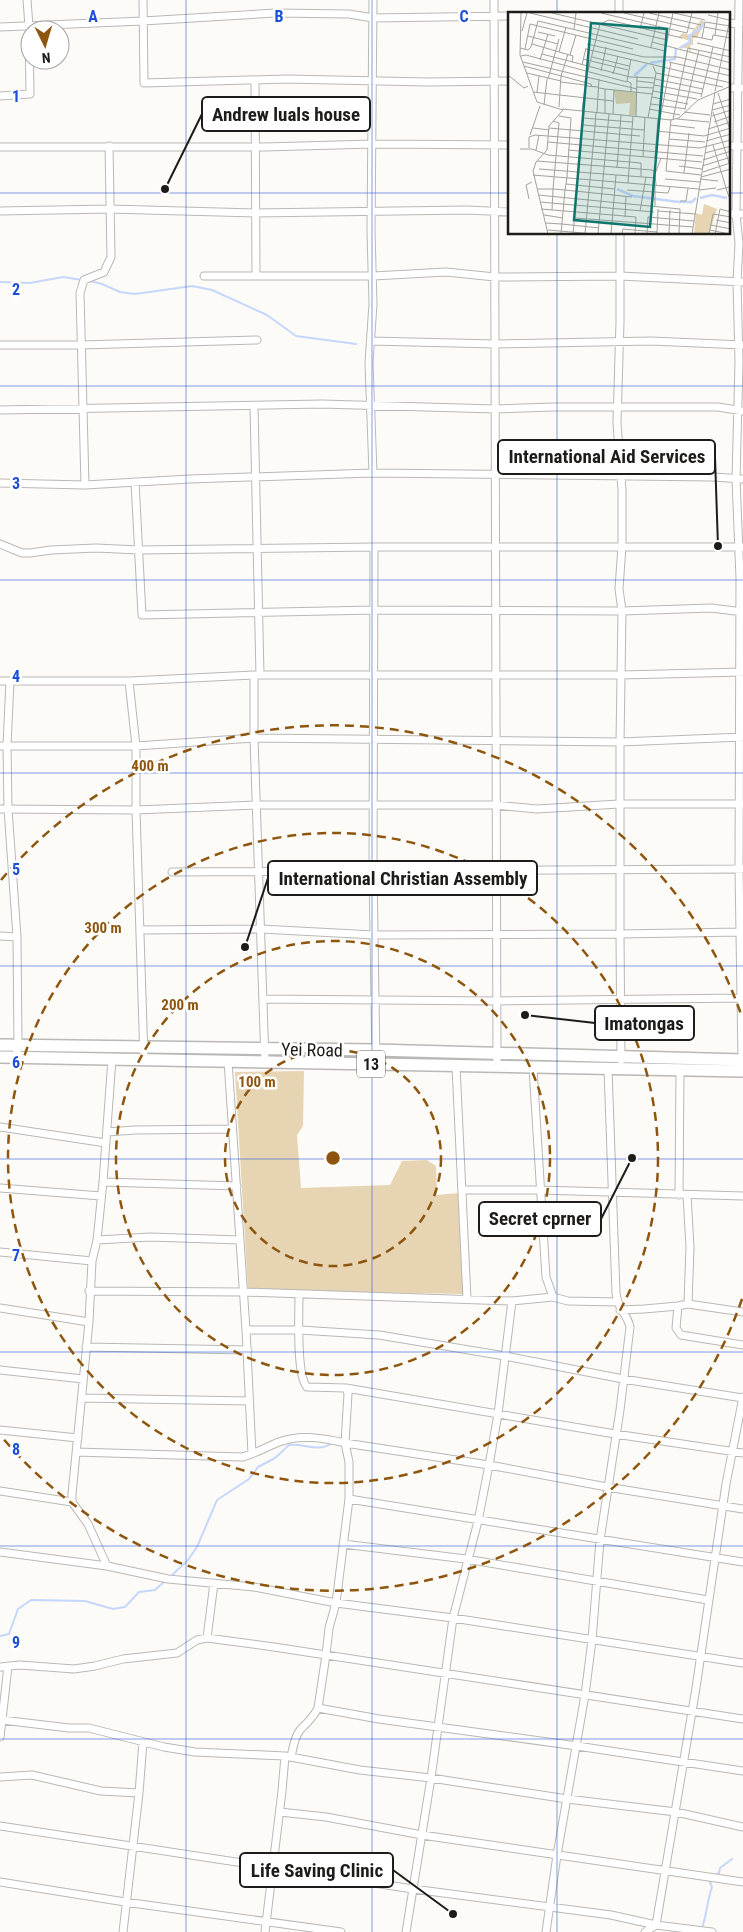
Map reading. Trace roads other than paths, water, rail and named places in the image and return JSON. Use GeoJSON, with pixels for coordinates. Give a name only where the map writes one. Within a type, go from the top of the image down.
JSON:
{"type":"FeatureCollection","features":[{"type":"Feature","properties":{"kind":"main road","name":"Yei Road"},"geometry":{"type":"LineString","coordinates":[[0,1045],[17,1050],[112,1059],[144,1054],[264,1049],[620,1056],[743,1063]]}},
{"type":"Feature","properties":{"kind":"main road","name":"Yei Road"},"geometry":{"type":"LineString","coordinates":[[0,1057],[17,1050],[144,1054],[228,1061],[680,1070],[743,1063]]}},
{"type":"Feature","properties":{"kind":"street"},"geometry":{"type":"LineString","coordinates":[[27,0],[29,20]]}},
{"type":"Feature","properties":{"kind":"street"},"geometry":{"type":"LineString","coordinates":[[143,0],[144,82],[255,80],[508,81]]}},
{"type":"Feature","properties":{"kind":"street"},"geometry":{"type":"LineString","coordinates":[[373,0],[371,231],[373,276],[369,363],[373,473]]}},
{"type":"Feature","properties":{"kind":"street"},"geometry":{"type":"LineString","coordinates":[[494,0],[497,1067]]}},
{"type":"Feature","properties":{"kind":"street"},"geometry":{"type":"LineString","coordinates":[[739,0],[740,88],[736,146],[736,214],[741,242],[739,479],[742,804],[740,932],[743,1063]]}},
{"type":"Feature","properties":{"kind":"street"},"geometry":{"type":"LineString","coordinates":[[70,24],[275,13],[349,14],[373,18],[508,16]]}},
{"type":"Feature","properties":{"kind":"street"},"geometry":{"type":"LineString","coordinates":[[730,23],[739,24]]}},
{"type":"Feature","properties":{"kind":"street"},"geometry":{"type":"LineString","coordinates":[[0,27],[20,26]]}},
{"type":"Feature","properties":{"kind":"street"},"geometry":{"type":"LineString","coordinates":[[0,96],[30,94],[30,70]]}},
{"type":"Feature","properties":{"kind":"street"},"geometry":{"type":"LineString","coordinates":[[255,80],[256,275]]}},
{"type":"Feature","properties":{"kind":"street"},"geometry":{"type":"LineString","coordinates":[[0,147],[373,144],[508,145]]}},
{"type":"Feature","properties":{"kind":"street"},"geometry":{"type":"LineString","coordinates":[[85,485],[80,293],[84,280],[104,272],[111,257],[109,146]]}},
{"type":"Feature","properties":{"kind":"street"},"geometry":{"type":"LineString","coordinates":[[0,211],[110,209],[255,213],[349,210],[372,212],[467,210],[508,212]]}},
{"type":"Feature","properties":{"kind":"street"},"geometry":{"type":"LineString","coordinates":[[620,235],[618,439],[621,476],[622,546],[619,589],[622,611],[619,804],[621,1068]]}},
{"type":"Feature","properties":{"kind":"street"},"geometry":{"type":"LineString","coordinates":[[204,276],[373,276],[446,272],[495,276],[620,276],[740,282]]}},
{"type":"Feature","properties":{"kind":"street"},"geometry":{"type":"LineString","coordinates":[[0,345],[81,345],[257,340]]}},
{"type":"Feature","properties":{"kind":"street"},"geometry":{"type":"LineString","coordinates":[[371,341],[495,344],[652,341],[740,345]]}},
{"type":"Feature","properties":{"kind":"street"},"geometry":{"type":"LineString","coordinates":[[0,410],[322,404],[495,409],[553,406],[718,407],[740,412]]}},
{"type":"Feature","properties":{"kind":"street"},"geometry":{"type":"LineString","coordinates":[[254,406],[258,613],[254,738],[265,1062]]}},
{"type":"Feature","properties":{"kind":"street"},"geometry":{"type":"LineString","coordinates":[[0,483],[85,485],[373,473],[713,476],[739,479]]}},
{"type":"Feature","properties":{"kind":"street"},"geometry":{"type":"LineString","coordinates":[[135,482],[142,615],[375,610],[622,611],[711,608],[741,612]]}},
{"type":"Feature","properties":{"kind":"street"},"geometry":{"type":"LineString","coordinates":[[0,544],[22,553],[73,549],[741,547]]}},
{"type":"Feature","properties":{"kind":"street"},"geometry":{"type":"LineString","coordinates":[[374,547],[373,870],[376,1064]]}},
{"type":"Feature","properties":{"kind":"street"},"geometry":{"type":"LineString","coordinates":[[0,681],[130,681],[257,675],[621,675],[742,672]]}},
{"type":"Feature","properties":{"kind":"street"},"geometry":{"type":"LineString","coordinates":[[10,681],[4,746],[18,937],[17,1050]]}},
{"type":"Feature","properties":{"kind":"street"},"geometry":{"type":"LineString","coordinates":[[130,681],[136,746],[136,810],[144,1054]]}},
{"type":"Feature","properties":{"kind":"street"},"geometry":{"type":"LineString","coordinates":[[4,746],[136,746],[254,738],[620,742],[742,737]]}},
{"type":"Feature","properties":{"kind":"street"},"geometry":{"type":"LineString","coordinates":[[0,808],[136,810],[256,805],[496,805],[537,809],[619,804],[742,804]]}},
{"type":"Feature","properties":{"kind":"street"},"geometry":{"type":"LineString","coordinates":[[172,872],[259,870],[741,869]]}},
{"type":"Feature","properties":{"kind":"street"},"geometry":{"type":"LineString","coordinates":[[140,930],[261,929],[374,935],[740,932]]}},
{"type":"Feature","properties":{"kind":"street"},"geometry":{"type":"LineString","coordinates":[[0,936],[18,937]]}},
{"type":"Feature","properties":{"kind":"street"},"geometry":{"type":"LineString","coordinates":[[263,999],[741,998]]}},
{"type":"Feature","properties":{"kind":"street"},"geometry":{"type":"LineString","coordinates":[[107,1566],[88,1524],[72,1502],[89,1322],[89,1291],[103,1182],[112,1059]]}},
{"type":"Feature","properties":{"kind":"street"},"geometry":{"type":"LineString","coordinates":[[228,1061],[248,1350],[252,1454]]}},
{"type":"Feature","properties":{"kind":"street"},"geometry":{"type":"LineString","coordinates":[[456,1066],[467,1299]]}},
{"type":"Feature","properties":{"kind":"street"},"geometry":{"type":"LineString","coordinates":[[533,1068],[546,1276],[553,1297]]}},
{"type":"Feature","properties":{"kind":"street"},"geometry":{"type":"LineString","coordinates":[[546,1932],[557,1854],[585,1695],[592,1640],[600,1540],[630,1327],[617,1302],[608,1069]]}},
{"type":"Feature","properties":{"kind":"street"},"geometry":{"type":"LineString","coordinates":[[679,1195],[680,1070]]}},
{"type":"Feature","properties":{"kind":"street"},"geometry":{"type":"LineString","coordinates":[[0,1128],[106,1143]]}},
{"type":"Feature","properties":{"kind":"street"},"geometry":{"type":"LineString","coordinates":[[107,1132],[232,1129]]}},
{"type":"Feature","properties":{"kind":"street"},"geometry":{"type":"LineString","coordinates":[[103,1182],[236,1186]]}},
{"type":"Feature","properties":{"kind":"street"},"geometry":{"type":"LineString","coordinates":[[0,1188],[101,1196]]}},
{"type":"Feature","properties":{"kind":"street"},"geometry":{"type":"LineString","coordinates":[[462,1190],[540,1190],[743,1196]]}},
{"type":"Feature","properties":{"kind":"street"},"geometry":{"type":"LineString","coordinates":[[688,1195],[690,1247],[688,1304]]}},
{"type":"Feature","properties":{"kind":"street"},"geometry":{"type":"LineString","coordinates":[[97,1240],[150,1238],[240,1240]]}},
{"type":"Feature","properties":{"kind":"street"},"geometry":{"type":"LineString","coordinates":[[0,1252],[92,1261]]}},
{"type":"Feature","properties":{"kind":"street"},"geometry":{"type":"LineString","coordinates":[[89,1291],[244,1292],[512,1301],[553,1297],[568,1301],[617,1302]]}},
{"type":"Feature","properties":{"kind":"street"},"geometry":{"type":"LineString","coordinates":[[299,1295],[300,1361],[304,1384],[308,1387],[346,1388],[615,1434],[743,1453]]}},
{"type":"Feature","properties":{"kind":"street"},"geometry":{"type":"LineString","coordinates":[[406,1932],[432,1778],[437,1726],[453,1618],[466,1559],[478,1521],[489,1465],[498,1414],[512,1301]]}},
{"type":"Feature","properties":{"kind":"street"},"geometry":{"type":"LineString","coordinates":[[620,1310],[688,1304],[743,1312]]}},
{"type":"Feature","properties":{"kind":"street"},"geometry":{"type":"LineString","coordinates":[[678,1306],[676,1328],[680,1335],[743,1345]]}},
{"type":"Feature","properties":{"kind":"street"},"geometry":{"type":"LineString","coordinates":[[0,1308],[89,1322]]}},
{"type":"Feature","properties":{"kind":"street"},"geometry":{"type":"LineString","coordinates":[[246,1330],[300,1330],[378,1335],[505,1356],[623,1380],[743,1398],[714,1558],[676,1812],[656,1925],[645,1932]]}},
{"type":"Feature","properties":{"kind":"street"},"geometry":{"type":"LineString","coordinates":[[86,1348],[248,1350]]}},
{"type":"Feature","properties":{"kind":"street"},"geometry":{"type":"LineString","coordinates":[[0,1370],[83,1379]]}},
{"type":"Feature","properties":{"kind":"street"},"geometry":{"type":"LineString","coordinates":[[265,1932],[288,1757],[299,1731],[314,1716],[318,1708],[328,1628],[336,1603],[349,1499],[349,1462],[345,1443],[348,1404],[346,1388]]}},
{"type":"Feature","properties":{"kind":"street"},"geometry":{"type":"LineString","coordinates":[[82,1398],[249,1401]]}},
{"type":"Feature","properties":{"kind":"street"},"geometry":{"type":"LineString","coordinates":[[0,1430],[78,1438]]}},
{"type":"Feature","properties":{"kind":"street"},"geometry":{"type":"LineString","coordinates":[[76,1452],[224,1457],[252,1454],[295,1437],[324,1438],[743,1509]]}},
{"type":"Feature","properties":{"kind":"street"},"geometry":{"type":"LineString","coordinates":[[0,1491],[72,1502]]}},
{"type":"Feature","properties":{"kind":"street"},"geometry":{"type":"LineString","coordinates":[[349,1499],[743,1562]]}},
{"type":"Feature","properties":{"kind":"street"},"geometry":{"type":"LineString","coordinates":[[343,1544],[466,1559],[708,1600]]}},
{"type":"Feature","properties":{"kind":"street"},"geometry":{"type":"LineString","coordinates":[[0,1552],[107,1566],[168,1579],[254,1587],[336,1603],[453,1618],[743,1663]]}},
{"type":"Feature","properties":{"kind":"street"},"geometry":{"type":"LineString","coordinates":[[207,1638],[214,1583]]}},
{"type":"Feature","properties":{"kind":"street"},"geometry":{"type":"LineString","coordinates":[[0,1666],[20,1665],[58,1669],[90,1667],[123,1659],[177,1653],[197,1640],[207,1638],[743,1719]]}},
{"type":"Feature","properties":{"kind":"street"},"geometry":{"type":"LineString","coordinates":[[0,1737],[8,1666]]}},
{"type":"Feature","properties":{"kind":"street"},"geometry":{"type":"LineString","coordinates":[[318,1708],[379,1719],[743,1771]]}},
{"type":"Feature","properties":{"kind":"street"},"geometry":{"type":"LineString","coordinates":[[2,1720],[69,1728],[89,1728],[143,1742],[195,1752],[288,1757],[360,1770],[432,1778],[676,1812],[743,1827]]}},
{"type":"Feature","properties":{"kind":"street"},"geometry":{"type":"LineString","coordinates":[[122,1932],[139,1794],[143,1742]]}},
{"type":"Feature","properties":{"kind":"street"},"geometry":{"type":"LineString","coordinates":[[0,1777],[32,1775],[101,1791],[139,1794]]}},
{"type":"Feature","properties":{"kind":"street"},"geometry":{"type":"LineString","coordinates":[[280,1812],[326,1817],[422,1835],[743,1882]]}},
{"type":"Feature","properties":{"kind":"street"},"geometry":{"type":"LineString","coordinates":[[0,1826],[412,1889],[611,1915],[656,1925],[712,1932]]}},
{"type":"Feature","properties":{"kind":"street"},"geometry":{"type":"LineString","coordinates":[[0,1882],[125,1902],[267,1920],[341,1932]]}},
{"type":"Feature","properties":{"kind":"waterway"},"geometry":{"type":"LineString","coordinates":[[0,282],[30,283],[63,277],[82,280]]}},
{"type":"Feature","properties":{"kind":"waterway"},"geometry":{"type":"LineString","coordinates":[[90,281],[120,292],[135,294],[192,286],[212,290],[267,315],[296,336],[356,344]]}},
{"type":"Feature","properties":{"kind":"waterway"},"geometry":{"type":"LineString","coordinates":[[170,1577],[188,1560],[197,1547],[217,1500],[249,1479],[258,1467],[275,1458],[289,1445],[317,1448],[332,1443]]}},
{"type":"Feature","properties":{"kind":"waterway"},"geometry":{"type":"LineString","coordinates":[[0,1636],[9,1634],[18,1609],[31,1600],[85,1601],[113,1609],[125,1607],[139,1592],[155,1590],[166,1580]]}},
{"type":"Feature","properties":{"kind":"waterway"},"geometry":{"type":"LineString","coordinates":[[715,1875],[719,1873],[720,1868],[732,1859]]}},
{"type":"Feature","properties":{"kind":"waterway"},"geometry":{"type":"LineString","coordinates":[[702,1928],[712,1887],[709,1880]]}},
{"type":"Feature","properties":{"kind":"place","name":"Andrew luals house"},"geometry":{"type":"Point","coordinates":[165,189]}},
{"type":"Feature","properties":{"kind":"place","name":"International Aid Services"},"geometry":{"type":"Point","coordinates":[718,546]}},
{"type":"Feature","properties":{"kind":"place","name":"International Christian Assembly"},"geometry":{"type":"Point","coordinates":[245,947]}},
{"type":"Feature","properties":{"kind":"place","name":"Imatongas"},"geometry":{"type":"Point","coordinates":[525,1015]}},
{"type":"Feature","properties":{"kind":"place","name":"Secret cprner"},"geometry":{"type":"Point","coordinates":[632,1158]}},
{"type":"Feature","properties":{"kind":"place","name":"Life Saving Clinic"},"geometry":{"type":"Point","coordinates":[453,1914]}}]}
